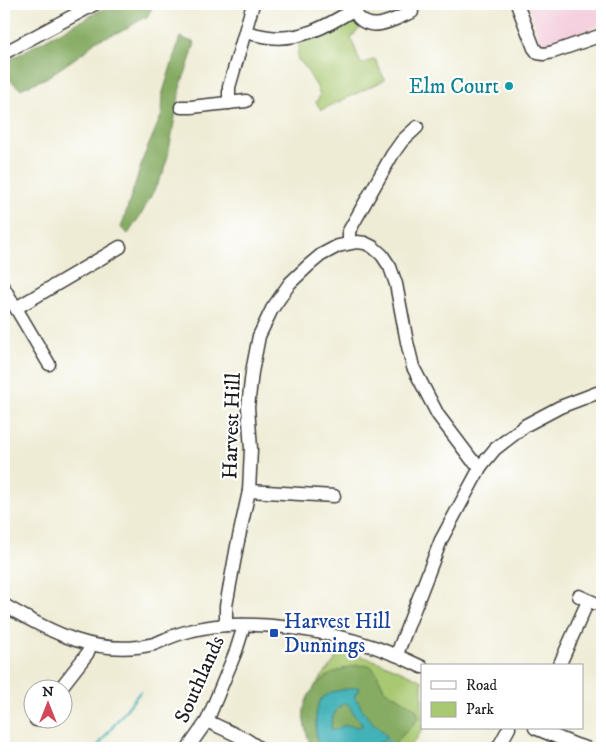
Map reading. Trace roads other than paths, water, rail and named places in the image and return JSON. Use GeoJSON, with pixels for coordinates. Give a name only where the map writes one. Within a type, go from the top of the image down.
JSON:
{"type":"FeatureCollection","features":[{"type":"Feature","properties":{"kind":"street"},"geometry":{"type":"LineString","coordinates":[[4,53],[95,4]]}},
{"type":"Feature","properties":{"kind":"street"},"geometry":{"type":"LineString","coordinates":[[230,103],[229,87],[253,4]]}},
{"type":"Feature","properties":{"kind":"street"},"geometry":{"type":"LineString","coordinates":[[517,4],[534,48],[538,52],[544,54],[553,52],[602,35]]}},
{"type":"Feature","properties":{"kind":"street"},"geometry":{"type":"LineString","coordinates":[[246,32],[270,37],[285,37],[312,32],[328,25],[353,7],[365,23],[371,25],[378,24],[405,11]]}},
{"type":"Feature","properties":{"kind":"street"},"geometry":{"type":"LineString","coordinates":[[181,107],[246,101]]}},
{"type":"Feature","properties":{"kind":"street"},"geometry":{"type":"LineString","coordinates":[[349,243],[349,231],[392,155],[402,141],[417,127]]}},
{"type":"Feature","properties":{"kind":"street","name":"Harvest Hill"},"geometry":{"type":"LineString","coordinates":[[226,626],[226,606],[249,491],[251,449],[248,406],[252,372],[260,336],[272,309],[290,283],[321,255],[338,246],[349,243],[365,243],[373,246],[382,254],[390,267],[396,284],[413,367],[438,415],[472,460],[481,466]]}},
{"type":"Feature","properties":{"kind":"street"},"geometry":{"type":"LineString","coordinates":[[16,308],[120,247]]}},
{"type":"Feature","properties":{"kind":"street"},"geometry":{"type":"LineString","coordinates":[[4,288],[50,364]]}},
{"type":"Feature","properties":{"kind":"street"},"geometry":{"type":"LineString","coordinates":[[397,654],[441,540],[481,466],[494,449],[526,425],[560,407],[602,391]]}},
{"type":"Feature","properties":{"kind":"street"},"geometry":{"type":"LineString","coordinates":[[249,491],[334,496]]}},
{"type":"Feature","properties":{"kind":"street"},"geometry":{"type":"LineString","coordinates":[[560,664],[583,598],[597,604],[602,604]]}},
{"type":"Feature","properties":{"kind":"street"},"geometry":{"type":"LineString","coordinates":[[4,605],[54,633],[91,645],[135,647],[155,643],[201,628],[242,625],[265,626],[299,629],[344,638],[397,654],[421,666]]}},
{"type":"Feature","properties":{"kind":"street","name":"Southlands"},"geometry":{"type":"LineString","coordinates":[[188,748],[207,721],[236,651],[243,629],[242,625]]}},
{"type":"Feature","properties":{"kind":"street"},"geometry":{"type":"LineString","coordinates":[[68,680],[87,654],[91,645]]}},
{"type":"Feature","properties":{"kind":"street"},"geometry":{"type":"LineString","coordinates":[[207,721],[247,740],[259,748]]}},
{"type":"Feature","properties":{"kind":"street"},"geometry":{"type":"LineString","coordinates":[[498,748],[508,730]]}},
{"type":"Feature","properties":{"kind":"street"},"geometry":{"type":"LineString","coordinates":[[541,730],[586,748]]}},
{"type":"Feature","properties":{"kind":"water"},"geometry":{"type":"Polygon","coordinates":[[[359,688],[355,698],[368,718],[386,736],[386,739],[379,743],[377,748],[324,748],[317,741],[316,713],[318,706],[321,699],[331,692],[359,688]],[[346,703],[339,706],[335,713],[331,728],[334,730],[345,725],[362,726],[350,706],[346,703]]]}},
{"type":"Feature","properties":{"kind":"waterway"},"geometry":{"type":"LineString","coordinates":[[96,748],[140,692]]}},
{"type":"Feature","properties":{"kind":"waterway"},"geometry":{"type":"LineString","coordinates":[[386,739],[393,748]]}},
{"type":"Feature","properties":{"kind":"place","name":"Elm Court"},"geometry":{"type":"Point","coordinates":[509,86]}},
{"type":"Feature","properties":{"kind":"place","name":"Harvest Hill Dunnings"},"geometry":{"type":"Point","coordinates":[274,633]}}]}
